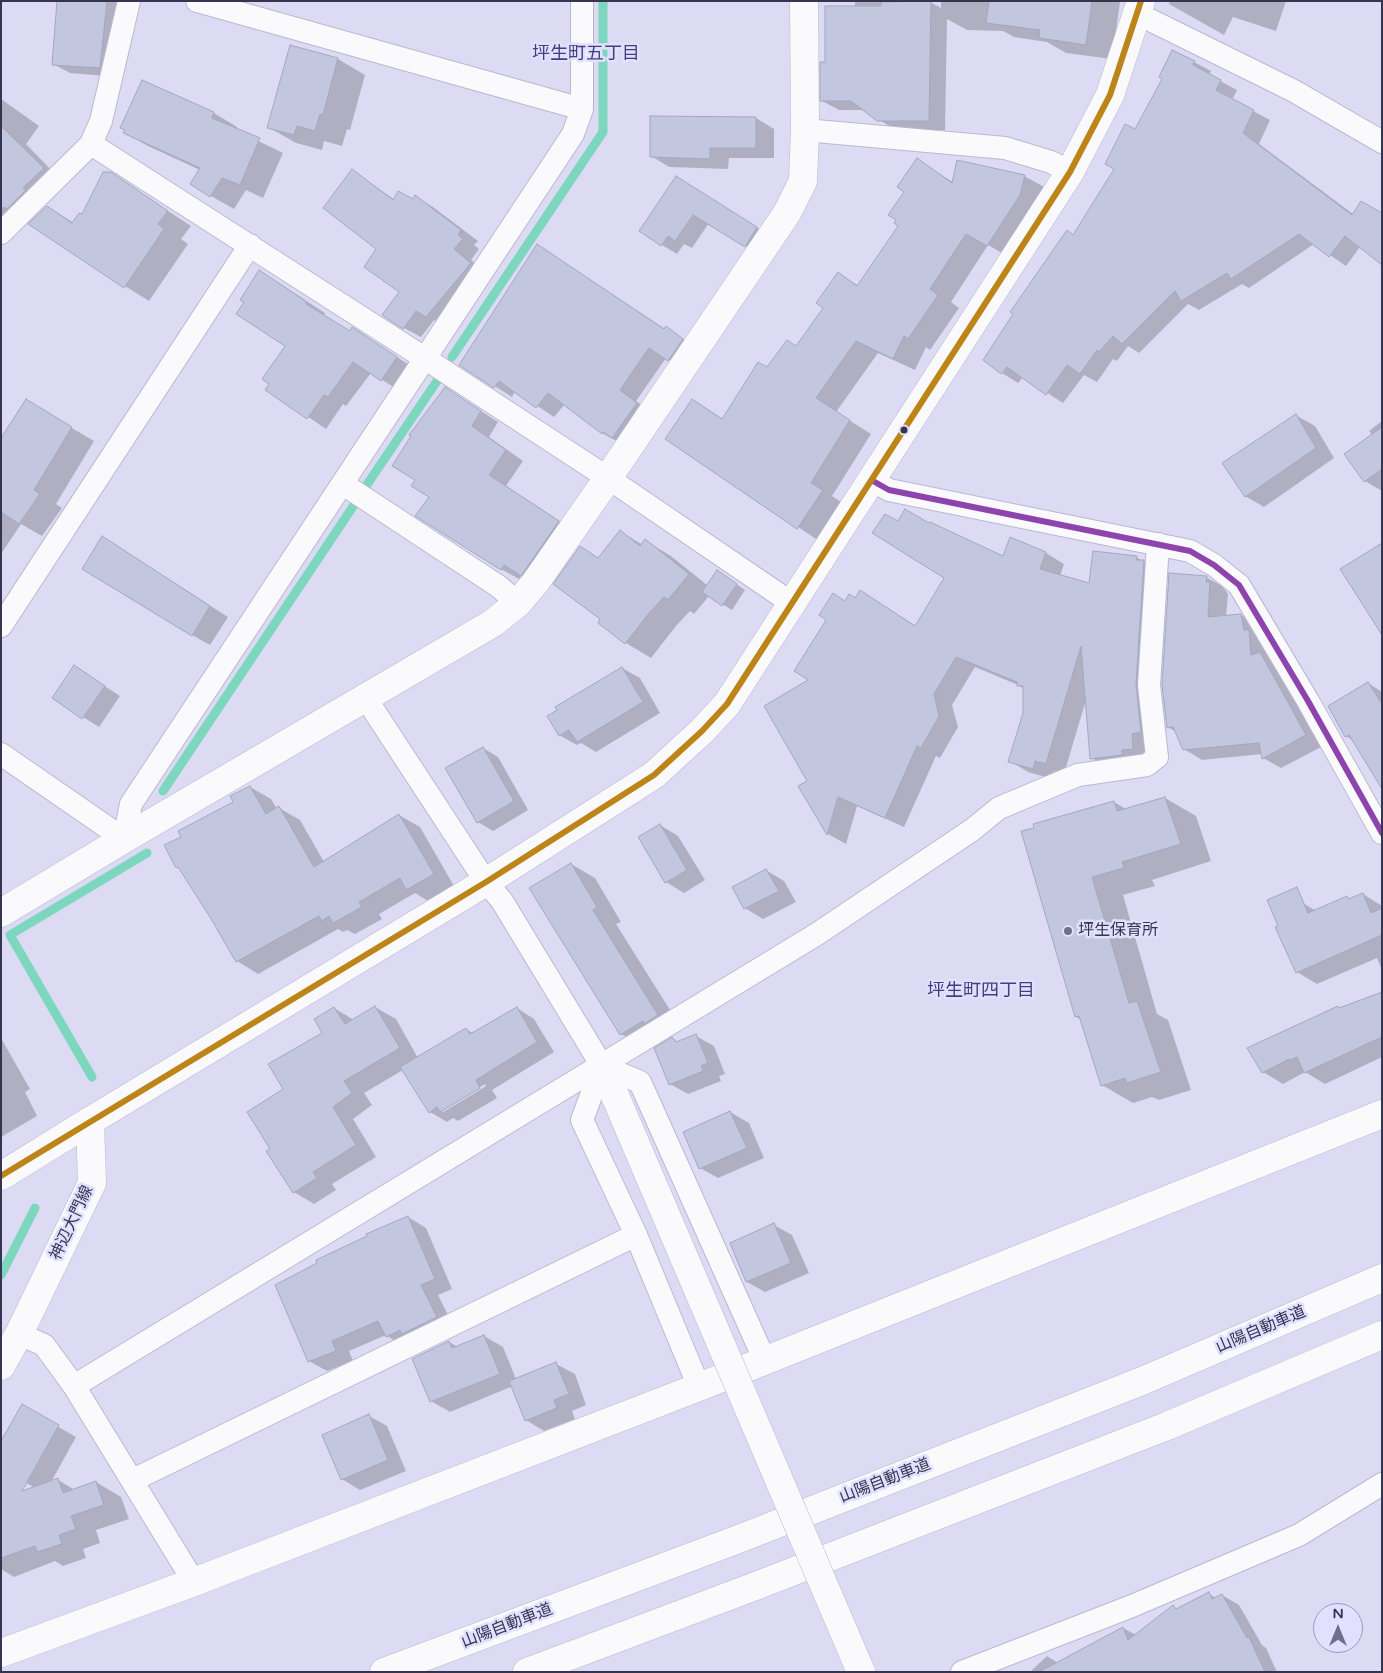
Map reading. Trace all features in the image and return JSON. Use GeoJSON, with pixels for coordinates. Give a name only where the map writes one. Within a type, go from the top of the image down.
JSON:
{"type":"FeatureCollection","features":[{"type":"Feature","properties":{"kind":"main road"},"geometry":{"type":"LineString","coordinates":[[1,913],[124,838],[492,623],[518,603],[535,583],[608,478],[786,213],[803,181],[805,130],[804,1]]}},
{"type":"Feature","properties":{"kind":"main road"},"geometry":{"type":"LineString","coordinates":[[1,1176],[486,882],[654,775],[702,730],[727,704],[790,602],[873,481],[1070,172],[1110,95],[1139,8]]}},
{"type":"Feature","properties":{"kind":"main road"},"geometry":{"type":"LineString","coordinates":[[602,1066],[861,1672]]}},
{"type":"Feature","properties":{"kind":"main road"},"geometry":{"type":"LineString","coordinates":[[1,1653],[194,1582],[699,1387],[1382,1114]]}},
{"type":"Feature","properties":{"kind":"main road","name":"神辺大門線"},"geometry":{"type":"LineString","coordinates":[[1,1366],[19,1334],[92,1183],[90,1121]]}},
{"type":"Feature","properties":{"kind":"main road","name":"山陽自動車道"},"geometry":{"type":"LineString","coordinates":[[384,1672],[736,1540],[1142,1380],[1382,1278]]}},
{"type":"Feature","properties":{"kind":"main road"},"geometry":{"type":"LineString","coordinates":[[527,1672],[1158,1429],[1382,1334]]}},
{"type":"Feature","properties":{"kind":"street"},"geometry":{"type":"LineString","coordinates":[[1,233],[91,144],[100,121],[129,1]]}},
{"type":"Feature","properties":{"kind":"street"},"geometry":{"type":"LineString","coordinates":[[197,1],[582,109]]}},
{"type":"Feature","properties":{"kind":"street"},"geometry":{"type":"LineString","coordinates":[[1,754],[124,838],[131,804],[573,134],[582,109],[582,1]]}},
{"type":"Feature","properties":{"kind":"street"},"geometry":{"type":"LineString","coordinates":[[1139,8],[1294,91],[1382,142]]}},
{"type":"Feature","properties":{"kind":"street"},"geometry":{"type":"LineString","coordinates":[[805,130],[1006,148],[1051,162],[1070,172]]}},
{"type":"Feature","properties":{"kind":"street"},"geometry":{"type":"LineString","coordinates":[[91,144],[608,478],[790,602]]}},
{"type":"Feature","properties":{"kind":"street"},"geometry":{"type":"LineString","coordinates":[[1,626],[250,246]]}},
{"type":"Feature","properties":{"kind":"street"},"geometry":{"type":"LineString","coordinates":[[873,481],[890,490],[1190,551],[1214,564],[1239,585],[1308,701],[1382,832]]}},
{"type":"Feature","properties":{"kind":"street"},"geometry":{"type":"LineString","coordinates":[[343,484],[498,586],[518,603]]}},
{"type":"Feature","properties":{"kind":"street"},"geometry":{"type":"LineString","coordinates":[[74,1386],[817,934],[972,830],[999,808],[1078,775],[1147,765],[1157,757],[1149,686],[1158,544]]}},
{"type":"Feature","properties":{"kind":"street"},"geometry":{"type":"LineString","coordinates":[[365,697],[486,882],[502,901],[602,1066],[640,1082],[765,1361]]}},
{"type":"Feature","properties":{"kind":"street"},"geometry":{"type":"LineString","coordinates":[[602,1066],[582,1120],[636,1235],[699,1387]]}},
{"type":"Feature","properties":{"kind":"street"},"geometry":{"type":"LineString","coordinates":[[132,1480],[636,1235]]}},
{"type":"Feature","properties":{"kind":"street"},"geometry":{"type":"LineString","coordinates":[[19,1334],[44,1345],[74,1386],[194,1582]]}},
{"type":"Feature","properties":{"kind":"street"},"geometry":{"type":"LineString","coordinates":[[962,1672],[1132,1606],[1299,1535],[1382,1484]]}},
{"type":"Feature","properties":{"kind":"building"},"geometry":{"type":"Polygon","coordinates":[[[57,1],[107,1],[100,68],[52,65],[57,1]]]}},
{"type":"Feature","properties":{"kind":"building"},"geometry":{"type":"Polygon","coordinates":[[[931,1],[929,121],[877,121],[851,101],[820,101],[820,62],[825,62],[825,6],[881,6],[881,2],[931,1]]]}},
{"type":"Feature","properties":{"kind":"building"},"geometry":{"type":"Polygon","coordinates":[[[989,1],[1092,1],[1086,45],[1039,38],[1040,30],[986,23],[989,1]]]}},
{"type":"Feature","properties":{"kind":"building"},"geometry":{"type":"Polygon","coordinates":[[[290,45],[338,58],[323,115],[320,114],[315,131],[297,126],[294,135],[267,128],[290,45]]]}},
{"type":"Feature","properties":{"kind":"building"},"geometry":{"type":"Polygon","coordinates":[[[1172,50],[1195,61],[1193,65],[1221,80],[1216,90],[1254,110],[1243,133],[1352,215],[1361,201],[1382,213],[1382,265],[1345,236],[1329,257],[1299,234],[1231,279],[1227,273],[1181,301],[1175,291],[1122,344],[1113,336],[1099,352],[1097,350],[1080,374],[1067,365],[1046,395],[1007,367],[1001,374],[983,360],[1013,314],[1010,312],[1067,230],[1073,235],[1114,169],[1105,164],[1125,124],[1135,129],[1162,79],[1159,77],[1172,50]]]}},
{"type":"Feature","properties":{"kind":"building"},"geometry":{"type":"Polygon","coordinates":[[[142,80],[214,112],[212,118],[260,138],[240,185],[222,178],[210,197],[190,184],[200,168],[123,133],[125,130],[120,128],[142,80]]]}},
{"type":"Feature","properties":{"kind":"building"},"geometry":{"type":"Polygon","coordinates":[[[650,116],[756,117],[756,148],[710,148],[710,159],[650,157],[650,116]]]}},
{"type":"Feature","properties":{"kind":"building"},"geometry":{"type":"Polygon","coordinates":[[[1,126],[44,168],[23,188],[26,190],[7,209],[4,207],[1,210],[1,126]]]}},
{"type":"Feature","properties":{"kind":"building"},"geometry":{"type":"Polygon","coordinates":[[[917,158],[952,183],[957,160],[1025,175],[1020,195],[987,246],[966,234],[930,289],[938,295],[908,339],[904,336],[893,359],[856,341],[816,398],[850,420],[811,483],[823,490],[797,529],[665,439],[692,399],[722,419],[758,362],[767,367],[787,340],[796,346],[823,308],[816,303],[838,272],[857,286],[898,226],[894,223],[896,220],[888,215],[904,192],[897,187],[917,158]]]}},
{"type":"Feature","properties":{"kind":"building"},"geometry":{"type":"Polygon","coordinates":[[[352,169],[393,200],[398,191],[413,199],[415,195],[461,230],[458,235],[463,239],[454,249],[471,263],[426,317],[416,311],[403,329],[382,315],[399,292],[364,267],[376,249],[323,208],[352,169]]]}},
{"type":"Feature","properties":{"kind":"building"},"geometry":{"type":"Polygon","coordinates":[[[103,172],[111,172],[168,211],[158,224],[164,229],[124,288],[28,224],[47,206],[72,223],[79,213],[82,214],[103,172]]]}},
{"type":"Feature","properties":{"kind":"building"},"geometry":{"type":"Polygon","coordinates":[[[676,176],[757,227],[745,247],[693,215],[675,241],[668,236],[661,246],[639,231],[676,176]]]}},
{"type":"Feature","properties":{"kind":"building"},"geometry":{"type":"Polygon","coordinates":[[[537,244],[664,329],[666,326],[683,339],[668,361],[649,348],[620,390],[637,403],[612,438],[603,432],[602,434],[548,393],[536,408],[499,381],[494,388],[459,365],[537,244]]]}},
{"type":"Feature","properties":{"kind":"building"},"geometry":{"type":"Polygon","coordinates":[[[259,270],[307,302],[306,304],[350,331],[352,327],[397,357],[381,381],[353,362],[328,397],[324,395],[307,419],[265,390],[269,384],[262,379],[285,346],[236,314],[244,302],[240,300],[259,270]]]}},
{"type":"Feature","properties":{"kind":"building"},"geometry":{"type":"Polygon","coordinates":[[[445,387],[481,411],[472,426],[506,450],[489,475],[559,521],[521,576],[504,565],[501,570],[415,516],[429,497],[411,486],[415,480],[392,466],[411,436],[409,435],[445,387]]]}},
{"type":"Feature","properties":{"kind":"building"},"geometry":{"type":"Polygon","coordinates":[[[26,399],[72,427],[34,490],[40,494],[19,524],[1,512],[1,438],[26,399]]]}},
{"type":"Feature","properties":{"kind":"building"},"geometry":{"type":"Polygon","coordinates":[[[1296,414],[1316,448],[1245,497],[1222,463],[1296,414]]]}},
{"type":"Feature","properties":{"kind":"building"},"geometry":{"type":"Polygon","coordinates":[[[1382,427],[1382,469],[1364,482],[1344,454],[1382,427]]]}},
{"type":"Feature","properties":{"kind":"building"},"geometry":{"type":"Polygon","coordinates":[[[905,509],[929,523],[1003,556],[1010,537],[1046,552],[1040,569],[1089,583],[1093,551],[1137,556],[1136,560],[1144,560],[1136,684],[1141,732],[1132,734],[1133,749],[1122,750],[1122,755],[1090,759],[1081,646],[1046,764],[1035,761],[1033,769],[1008,762],[1023,713],[1023,686],[1017,686],[1017,682],[956,657],[934,694],[939,716],[921,748],[917,746],[885,818],[838,797],[827,835],[798,786],[807,781],[764,706],[808,680],[794,671],[826,620],[819,615],[833,593],[845,601],[849,594],[855,598],[860,590],[915,626],[944,578],[872,533],[885,514],[898,521],[905,509]]]}},
{"type":"Feature","properties":{"kind":"building"},"geometry":{"type":"Polygon","coordinates":[[[620,530],[640,546],[645,539],[689,574],[668,600],[664,597],[650,612],[625,644],[598,623],[600,619],[553,584],[580,546],[598,558],[620,530]]]}},
{"type":"Feature","properties":{"kind":"building"},"geometry":{"type":"Polygon","coordinates":[[[102,536],[210,606],[192,636],[82,569],[102,536]]]}},
{"type":"Feature","properties":{"kind":"building"},"geometry":{"type":"Polygon","coordinates":[[[1382,543],[1382,635],[1340,569],[1382,543]]]}},
{"type":"Feature","properties":{"kind":"building"},"geometry":{"type":"Polygon","coordinates":[[[717,570],[737,584],[722,606],[702,592],[717,570]]]}},
{"type":"Feature","properties":{"kind":"building"},"geometry":{"type":"Polygon","coordinates":[[[1169,573],[1207,576],[1206,582],[1210,582],[1208,617],[1241,614],[1244,630],[1249,630],[1251,655],[1260,652],[1306,735],[1262,759],[1259,743],[1183,750],[1173,727],[1167,728],[1162,685],[1169,573]]]}},
{"type":"Feature","properties":{"kind":"building"},"geometry":{"type":"Polygon","coordinates":[[[74,665],[105,686],[82,719],[52,698],[74,665]]]}},
{"type":"Feature","properties":{"kind":"building"},"geometry":{"type":"Polygon","coordinates":[[[622,667],[643,702],[577,742],[569,730],[559,736],[547,716],[557,710],[555,707],[622,667]]]}},
{"type":"Feature","properties":{"kind":"building"},"geometry":{"type":"Polygon","coordinates":[[[1368,682],[1382,704],[1382,789],[1349,735],[1345,737],[1328,706],[1368,682]]]}},
{"type":"Feature","properties":{"kind":"building"},"geometry":{"type":"Polygon","coordinates":[[[483,747],[514,801],[477,823],[445,768],[483,747]]]}},
{"type":"Feature","properties":{"kind":"building"},"geometry":{"type":"Polygon","coordinates":[[[250,786],[266,814],[279,806],[314,867],[399,814],[434,874],[406,890],[400,878],[359,902],[362,907],[333,923],[329,916],[322,921],[319,916],[236,962],[210,917],[178,867],[176,868],[164,845],[181,837],[178,831],[233,802],[230,796],[250,786]]]}},
{"type":"Feature","properties":{"kind":"building"},"geometry":{"type":"Polygon","coordinates":[[[1165,797],[1181,844],[1122,862],[1124,868],[1092,877],[1129,1003],[1137,1001],[1161,1072],[1127,1083],[1125,1078],[1101,1086],[1079,1016],[1075,1017],[1021,831],[1034,828],[1033,824],[1114,801],[1117,811],[1165,797]]]}},
{"type":"Feature","properties":{"kind":"building"},"geometry":{"type":"Polygon","coordinates":[[[660,824],[687,870],[665,883],[638,837],[660,824]]]}},
{"type":"Feature","properties":{"kind":"building"},"geometry":{"type":"Polygon","coordinates":[[[571,863],[597,907],[593,910],[658,1015],[644,1024],[643,1021],[620,1035],[529,888],[571,863]]]}},
{"type":"Feature","properties":{"kind":"building"},"geometry":{"type":"Polygon","coordinates":[[[766,869],[779,891],[744,909],[732,887],[766,869]]]}},
{"type":"Feature","properties":{"kind":"building"},"geometry":{"type":"Polygon","coordinates":[[[1297,887],[1308,913],[1347,896],[1348,899],[1363,893],[1371,913],[1382,908],[1382,935],[1296,973],[1275,927],[1278,926],[1267,900],[1297,887]]]}},
{"type":"Feature","properties":{"kind":"building"},"geometry":{"type":"Polygon","coordinates":[[[1382,992],[1382,1037],[1304,1073],[1297,1057],[1289,1059],[1262,1073],[1247,1048],[1338,1006],[1339,1008],[1382,992]]]}},
{"type":"Feature","properties":{"kind":"building"},"geometry":{"type":"Polygon","coordinates":[[[375,1006],[400,1048],[344,1081],[352,1093],[333,1107],[356,1145],[313,1172],[317,1178],[293,1193],[266,1151],[270,1149],[247,1112],[283,1089],[268,1064],[322,1033],[314,1019],[334,1007],[345,1024],[375,1006]]]}},
{"type":"Feature","properties":{"kind":"building"},"geometry":{"type":"Polygon","coordinates":[[[517,1007],[537,1042],[476,1080],[480,1088],[440,1112],[437,1107],[429,1113],[400,1067],[466,1028],[470,1034],[517,1007]]]}},
{"type":"Feature","properties":{"kind":"building"},"geometry":{"type":"Polygon","coordinates":[[[696,1034],[708,1063],[701,1066],[703,1071],[669,1085],[654,1048],[672,1037],[676,1042],[696,1034]]]}},
{"type":"Feature","properties":{"kind":"building"},"geometry":{"type":"Polygon","coordinates":[[[730,1111],[747,1148],[699,1169],[683,1132],[730,1111]]]}},
{"type":"Feature","properties":{"kind":"building"},"geometry":{"type":"Polygon","coordinates":[[[408,1216],[435,1279],[421,1285],[437,1317],[402,1334],[400,1330],[386,1337],[378,1321],[332,1341],[336,1351],[308,1362],[275,1285],[317,1263],[316,1260],[367,1236],[366,1234],[408,1216]]]}},
{"type":"Feature","properties":{"kind":"building"},"geometry":{"type":"Polygon","coordinates":[[[774,1223],[791,1263],[746,1282],[730,1243],[774,1223]]]}},
{"type":"Feature","properties":{"kind":"building"},"geometry":{"type":"Polygon","coordinates":[[[484,1335],[500,1374],[430,1402],[412,1359],[449,1341],[452,1348],[484,1335]]]}},
{"type":"Feature","properties":{"kind":"building"},"geometry":{"type":"Polygon","coordinates":[[[556,1362],[569,1394],[554,1400],[557,1408],[525,1421],[509,1381],[556,1362]]]}},
{"type":"Feature","properties":{"kind":"building"},"geometry":{"type":"Polygon","coordinates":[[[22,1404],[59,1425],[22,1491],[58,1478],[63,1493],[96,1481],[104,1505],[71,1516],[76,1529],[59,1535],[62,1544],[37,1552],[35,1546],[1,1558],[1,1441],[22,1404]]]}},
{"type":"Feature","properties":{"kind":"building"},"geometry":{"type":"Polygon","coordinates":[[[369,1414],[388,1460],[341,1480],[322,1435],[369,1414]]]}},
{"type":"Feature","properties":{"kind":"building"},"geometry":{"type":"Polygon","coordinates":[[[1209,1592],[1212,1599],[1222,1594],[1247,1638],[1249,1637],[1265,1672],[1039,1672],[1123,1627],[1128,1640],[1173,1605],[1176,1609],[1209,1592]]]}},
{"type":"Feature","properties":{"kind":"waterway"},"geometry":{"type":"LineString","coordinates":[[452,357],[603,132],[603,1]]}},
{"type":"Feature","properties":{"kind":"waterway"},"geometry":{"type":"LineString","coordinates":[[366,486],[437,381]]}},
{"type":"Feature","properties":{"kind":"waterway"},"geometry":{"type":"LineString","coordinates":[[163,791],[354,505]]}},
{"type":"Feature","properties":{"kind":"waterway"},"geometry":{"type":"LineString","coordinates":[[92,1077],[10,935],[147,853]]}},
{"type":"Feature","properties":{"kind":"waterway"},"geometry":{"type":"LineString","coordinates":[[1,1275],[35,1208]]}},
{"type":"Feature","properties":{"kind":"transit line"},"geometry":{"type":"LineString","coordinates":[[1,1176],[486,882],[654,775],[702,731],[727,704],[1070,172],[1110,95],[1141,1]]}},
{"type":"Feature","properties":{"kind":"transit line"},"geometry":{"type":"LineString","coordinates":[[873,481],[889,490],[1190,551],[1214,565],[1239,585],[1308,701],[1382,833]]}},
{"type":"Feature","properties":{"kind":"place","name":"坪生保育所"},"geometry":{"type":"Point","coordinates":[1068,931]}},
{"type":"Feature","properties":{"kind":"district","name":"坪生町五丁目"},"geometry":{"type":"Point","coordinates":[586,54]}},
{"type":"Feature","properties":{"kind":"district","name":"坪生町四丁目"},"geometry":{"type":"Point","coordinates":[981,991]}}]}
